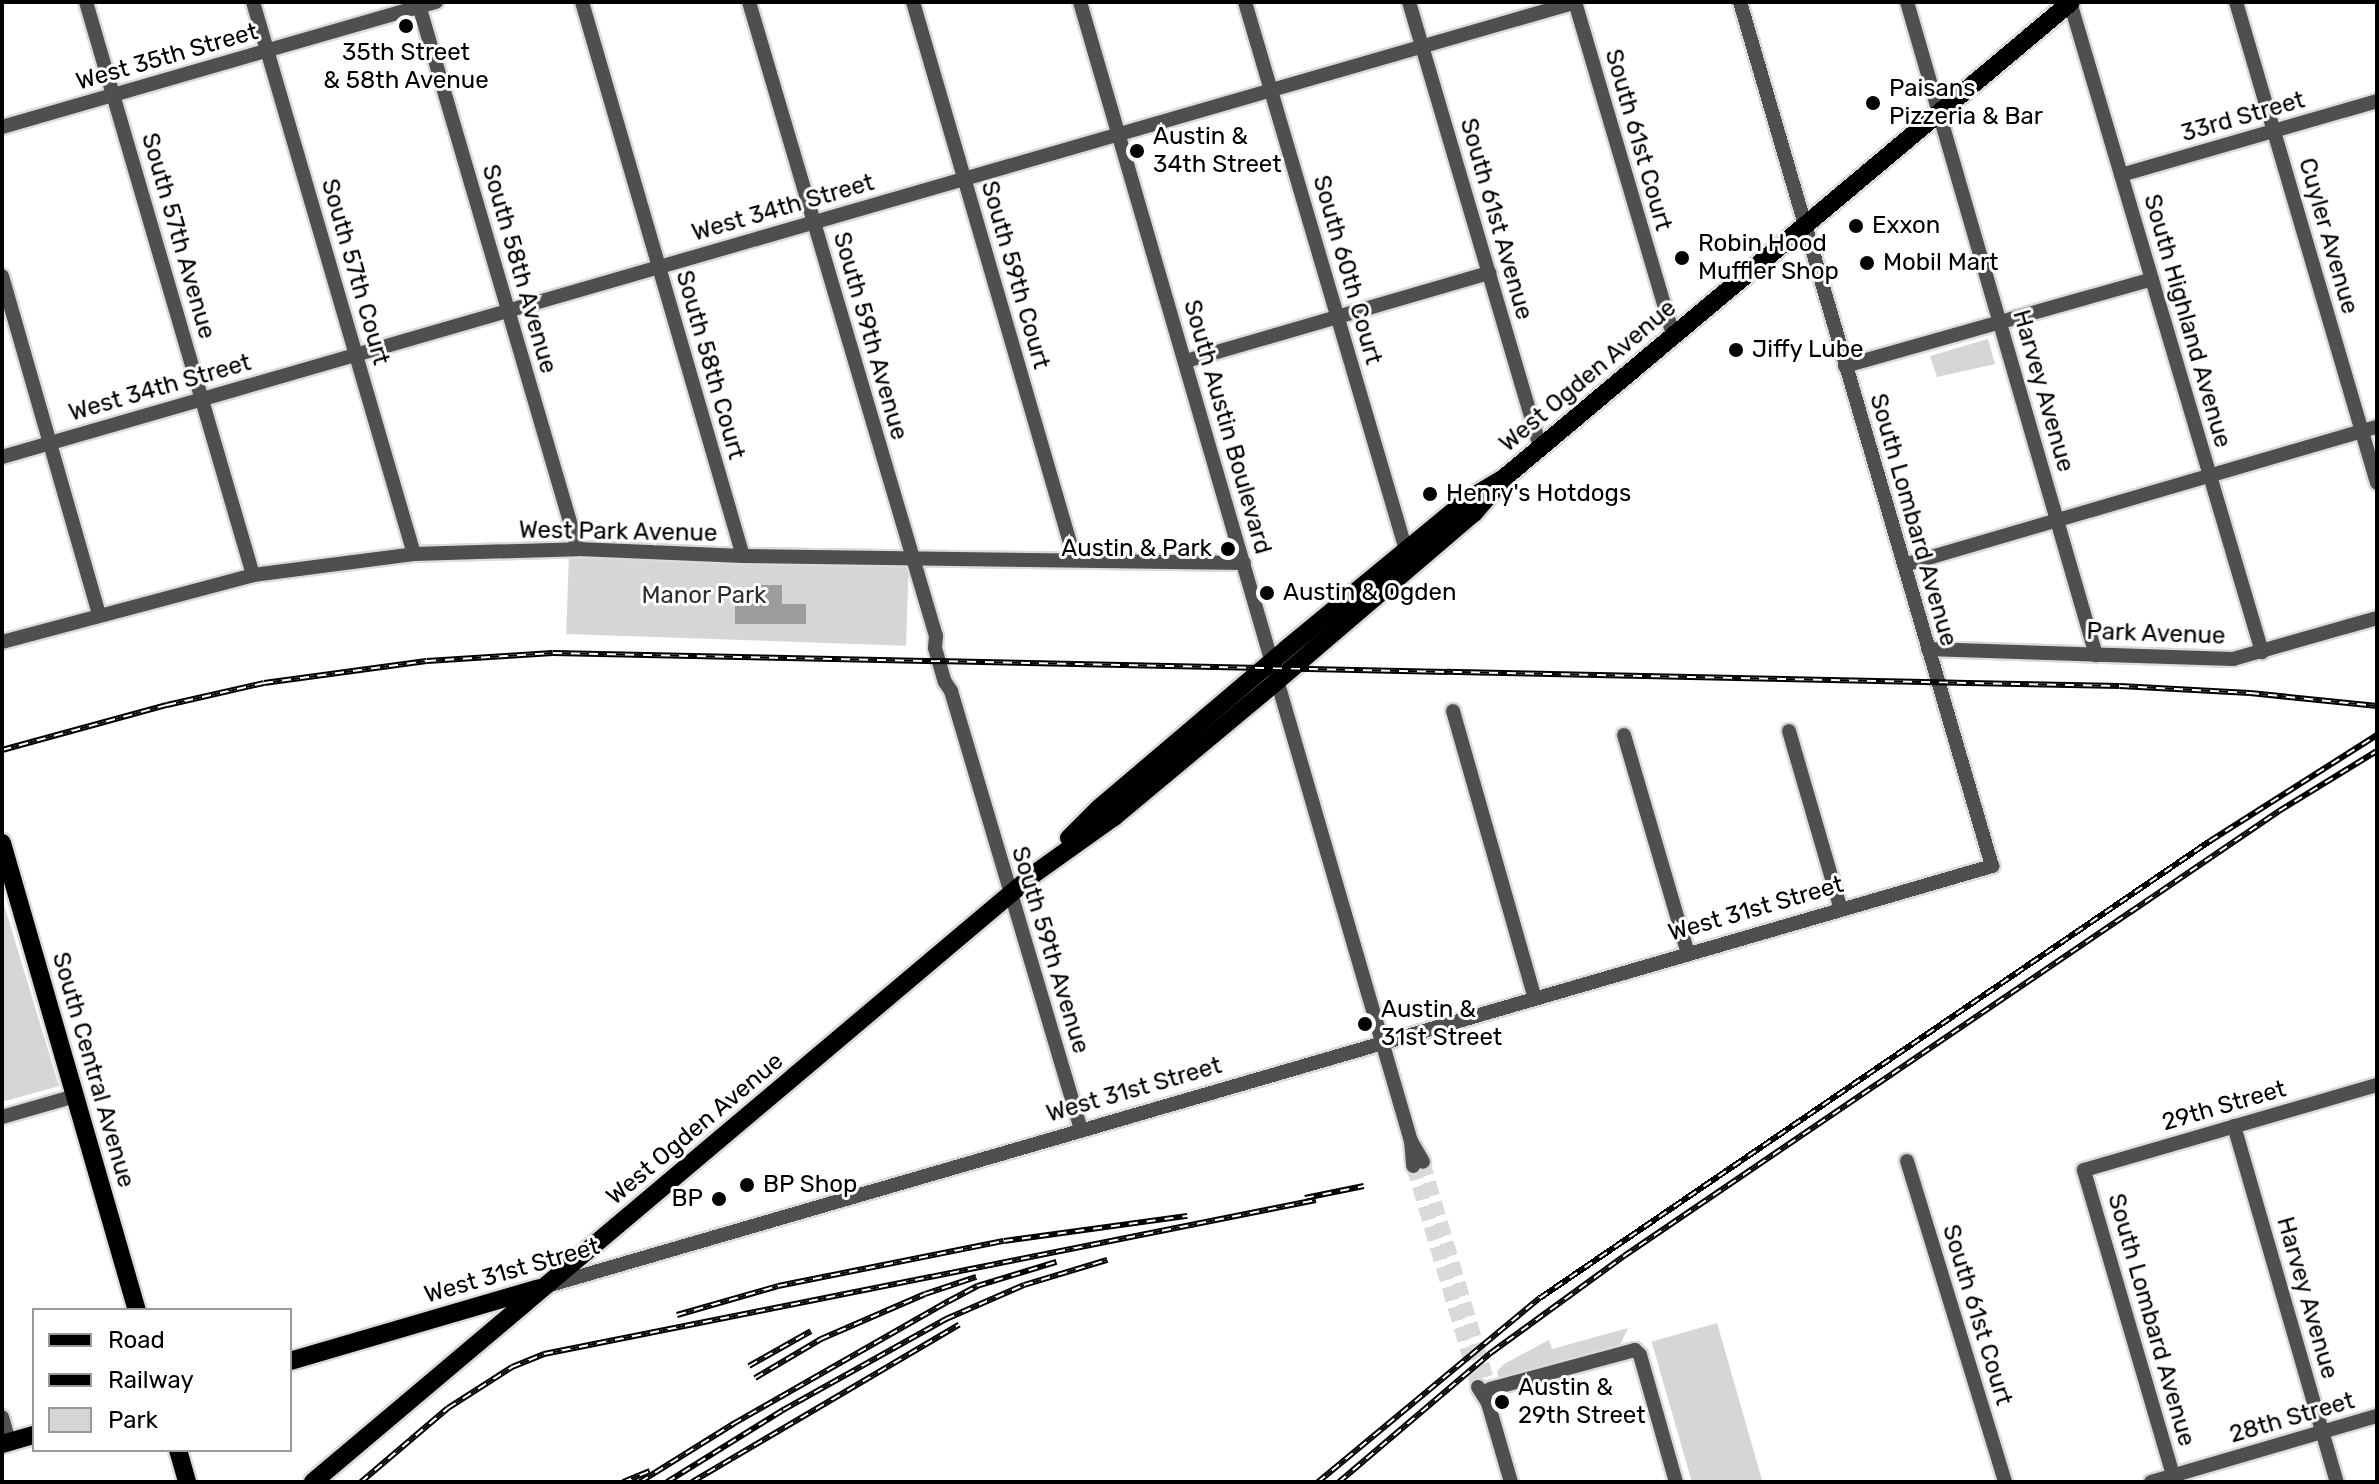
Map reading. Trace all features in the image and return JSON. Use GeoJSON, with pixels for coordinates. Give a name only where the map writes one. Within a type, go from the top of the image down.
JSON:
{"type":"FeatureCollection","features":[{"type":"Feature","properties":{"kind":"main road","name":"West Ogden Avenue"},"geometry":{"type":"LineString","coordinates":[[1034,874],[1099,808],[1272,661],[1467,500],[1504,478],[2070,2]]}},
{"type":"Feature","properties":{"kind":"main road","name":"West Ogden Avenue"},"geometry":{"type":"LineString","coordinates":[[313,1482],[1034,874],[1114,817],[1277,681],[1474,513],[1504,478]]}},
{"type":"Feature","properties":{"kind":"main road","name":"South Central Avenue"},"geometry":{"type":"LineString","coordinates":[[2,843],[136,1308]]}},
{"type":"Feature","properties":{"kind":"main road","name":"West 31st Street"},"geometry":{"type":"LineString","coordinates":[[292,1360],[546,1286]]}},
{"type":"Feature","properties":{"kind":"main road"},"geometry":{"type":"LineString","coordinates":[[6,1443],[32,1436]]}},
{"type":"Feature","properties":{"kind":"main road"},"geometry":{"type":"LineString","coordinates":[[179,1452],[187,1482]]}},
{"type":"Feature","properties":{"kind":"street","name":"South 57th Avenue"},"geometry":{"type":"LineString","coordinates":[[86,2],[253,575]]}},
{"type":"Feature","properties":{"kind":"street","name":"South 57th Court"},"geometry":{"type":"LineString","coordinates":[[253,2],[414,554]]}},
{"type":"Feature","properties":{"kind":"street","name":"West 35th Street"},"geometry":{"type":"LineString","coordinates":[[2,127],[419,4],[436,2]]}},
{"type":"Feature","properties":{"kind":"street","name":"South 58th Court"},"geometry":{"type":"LineString","coordinates":[[582,2],[743,556]]}},
{"type":"Feature","properties":{"kind":"street","name":"South 59th Avenue"},"geometry":{"type":"LineString","coordinates":[[749,2],[912,558],[953,679],[951,691],[1081,1130]]}},
{"type":"Feature","properties":{"kind":"street","name":"South 59th Court"},"geometry":{"type":"LineString","coordinates":[[913,2],[1075,560]]}},
{"type":"Feature","properties":{"kind":"street","name":"South Austin Boulevard"},"geometry":{"type":"LineString","coordinates":[[1080,2],[1418,1164]]}},
{"type":"Feature","properties":{"kind":"street","name":"South 60th Court"},"geometry":{"type":"LineString","coordinates":[[1245,2],[1406,550]]}},
{"type":"Feature","properties":{"kind":"street","name":"South 61st Avenue"},"geometry":{"type":"LineString","coordinates":[[1409,2],[1540,448]]}},
{"type":"Feature","properties":{"kind":"street","name":"West 34th Street"},"geometry":{"type":"LineString","coordinates":[[2,457],[1575,2]]}},
{"type":"Feature","properties":{"kind":"street","name":"South 61st Court"},"geometry":{"type":"LineString","coordinates":[[1575,2],[1673,336]]}},
{"type":"Feature","properties":{"kind":"street","name":"South Lombard Avenue"},"geometry":{"type":"LineString","coordinates":[[1740,2],[1992,866]]}},
{"type":"Feature","properties":{"kind":"street","name":"Harvey Avenue"},"geometry":{"type":"LineString","coordinates":[[1907,2],[2096,655]]}},
{"type":"Feature","properties":{"kind":"street","name":"South Highland Avenue"},"geometry":{"type":"LineString","coordinates":[[2070,2],[2262,652]]}},
{"type":"Feature","properties":{"kind":"street","name":"Cuyler Avenue"},"geometry":{"type":"LineString","coordinates":[[2236,2],[2377,483]]}},
{"type":"Feature","properties":{"kind":"street","name":"South 58th Avenue"},"geometry":{"type":"LineString","coordinates":[[419,4],[578,549]]}},
{"type":"Feature","properties":{"kind":"street","name":"33rd Street"},"geometry":{"type":"LineString","coordinates":[[2121,175],[2377,101]]}},
{"type":"Feature","properties":{"kind":"street"},"geometry":{"type":"LineString","coordinates":[[1186,361],[1489,273]]}},
{"type":"Feature","properties":{"kind":"street"},"geometry":{"type":"LineString","coordinates":[[2,276],[99,614]]}},
{"type":"Feature","properties":{"kind":"street"},"geometry":{"type":"LineString","coordinates":[[1845,366],[2152,279]]}},
{"type":"Feature","properties":{"kind":"street"},"geometry":{"type":"LineString","coordinates":[[1904,565],[2377,427]]}},
{"type":"Feature","properties":{"kind":"street","name":"West Park Avenue"},"geometry":{"type":"LineString","coordinates":[[2,642],[253,575],[414,554],[578,549],[743,556],[1244,563]]}},
{"type":"Feature","properties":{"kind":"street","name":"Park Avenue"},"geometry":{"type":"LineString","coordinates":[[1928,649],[2233,659],[2377,618]]}},
{"type":"Feature","properties":{"kind":"street"},"geometry":{"type":"LineString","coordinates":[[1453,711],[1535,999]]}},
{"type":"Feature","properties":{"kind":"street"},"geometry":{"type":"LineString","coordinates":[[1789,731],[1841,910]]}},
{"type":"Feature","properties":{"kind":"street"},"geometry":{"type":"LineString","coordinates":[[1624,735],[1688,954]]}},
{"type":"Feature","properties":{"kind":"street","name":"West 31st Street"},"geometry":{"type":"LineString","coordinates":[[546,1286],[1992,866]]}},
{"type":"Feature","properties":{"kind":"street","name":"29th Street"},"geometry":{"type":"LineString","coordinates":[[2084,1170],[2377,1085]]}},
{"type":"Feature","properties":{"kind":"street"},"geometry":{"type":"LineString","coordinates":[[2,1117],[75,1096]]}},
{"type":"Feature","properties":{"kind":"street","name":"Harvey Avenue"},"geometry":{"type":"LineString","coordinates":[[2234,1126],[2337,1482]]}},
{"type":"Feature","properties":{"kind":"street","name":"South 61st Court"},"geometry":{"type":"LineString","coordinates":[[1907,1161],[2005,1482]]}},
{"type":"Feature","properties":{"kind":"street","name":"South Lombard Avenue"},"geometry":{"type":"LineString","coordinates":[[2084,1170],[2174,1479]]}},
{"type":"Feature","properties":{"kind":"street"},"geometry":{"type":"LineString","coordinates":[[1511,1482],[1486,1390],[1635,1350],[1640,1355],[1676,1482]]}},
{"type":"Feature","properties":{"kind":"street","name":"28th Street"},"geometry":{"type":"LineString","coordinates":[[2151,1482],[2174,1479],[2377,1416]]}},
{"type":"Feature","properties":{"kind":"street"},"geometry":{"type":"LineString","coordinates":[[2,1417],[6,1443]]}},
{"type":"Feature","properties":{"kind":"green space"},"geometry":{"type":"Polygon","coordinates":[[[1988,339],[1995,364],[1937,377],[1930,356],[1988,339]]]}},
{"type":"Feature","properties":{"kind":"green space","name":"Manor Park"},"geometry":{"type":"Polygon","coordinates":[[[569,553],[909,565],[906,646],[566,634],[569,553]]]}},
{"type":"Feature","properties":{"kind":"green space"},"geometry":{"type":"Polygon","coordinates":[[[2,898],[59,1086],[2,1102],[2,898]]]}},
{"type":"Feature","properties":{"kind":"green space"},"geometry":{"type":"Polygon","coordinates":[[[1717,1323],[1762,1482],[1692,1482],[1652,1342],[1717,1323]]]}},
{"type":"Feature","properties":{"kind":"green space"},"geometry":{"type":"Polygon","coordinates":[[[1628,1328],[1620,1345],[1499,1379],[1497,1371],[1504,1364],[1549,1340],[1552,1349],[1628,1328]]]}},
{"type":"Feature","properties":{"kind":"shaded area"},"geometry":{"type":"Polygon","coordinates":[[[761,585],[782,585],[782,604],[806,604],[806,624],[735,624],[735,603],[760,604],[761,585]]]}},
{"type":"Feature","properties":{"kind":"tunnel"},"geometry":{"type":"LineString","coordinates":[[1423,1162],[1487,1379]]}},
{"type":"Feature","properties":{"kind":"tunnel"},"geometry":{"type":"LineString","coordinates":[[1413,1166],[1478,1387]]}},
{"type":"Feature","properties":{"kind":"railway"},"geometry":{"type":"LineString","coordinates":[[2,750],[167,705],[264,683],[427,661],[553,653],[2120,686],[2250,693],[2377,706]]}},
{"type":"Feature","properties":{"kind":"railway"},"geometry":{"type":"LineString","coordinates":[[1318,1482],[1540,1298],[2210,841],[2377,735]]}},
{"type":"Feature","properties":{"kind":"railway"},"geometry":{"type":"LineString","coordinates":[[1339,1482],[1492,1352],[1624,1256],[2279,811],[2377,751]]}},
{"type":"Feature","properties":{"kind":"railway"},"geometry":{"type":"LineString","coordinates":[[1305,1198],[1364,1186]]}},
{"type":"Feature","properties":{"kind":"railway"},"geometry":{"type":"LineString","coordinates":[[361,1482],[448,1408],[512,1367],[544,1354],[1316,1200]]}},
{"type":"Feature","properties":{"kind":"railway"},"geometry":{"type":"LineString","coordinates":[[677,1315],[778,1286],[1004,1241],[1187,1216]]}},
{"type":"Feature","properties":{"kind":"railway"},"geometry":{"type":"LineString","coordinates":[[667,1482],[783,1410],[946,1319],[1024,1285],[1107,1260]]}},
{"type":"Feature","properties":{"kind":"railway"},"geometry":{"type":"LineString","coordinates":[[640,1482],[733,1424],[977,1286],[1056,1262]]}},
{"type":"Feature","properties":{"kind":"railway"},"geometry":{"type":"LineString","coordinates":[[755,1378],[821,1339],[925,1294],[976,1277]]}},
{"type":"Feature","properties":{"kind":"railway"},"geometry":{"type":"LineString","coordinates":[[692,1482],[959,1325]]}},
{"type":"Feature","properties":{"kind":"railway"},"geometry":{"type":"LineString","coordinates":[[749,1366],[811,1331]]}},
{"type":"Feature","properties":{"kind":"railway"},"geometry":{"type":"LineString","coordinates":[[623,1482],[650,1471]]}},
{"type":"Feature","properties":{"kind":"place","name":"35th Street & 58th Avenue"},"geometry":{"type":"Point","coordinates":[406,26]}},
{"type":"Feature","properties":{"kind":"place","name":"Paisans Pizzeria & Bar"},"geometry":{"type":"Point","coordinates":[1873,103]}},
{"type":"Feature","properties":{"kind":"place","name":"Austin & 34th Street"},"geometry":{"type":"Point","coordinates":[1137,151]}},
{"type":"Feature","properties":{"kind":"place","name":"Exxon"},"geometry":{"type":"Point","coordinates":[1856,226]}},
{"type":"Feature","properties":{"kind":"place","name":"Robin Hood Muffler Shop"},"geometry":{"type":"Point","coordinates":[1682,258]}},
{"type":"Feature","properties":{"kind":"place","name":"Mobil Mart"},"geometry":{"type":"Point","coordinates":[1867,263]}},
{"type":"Feature","properties":{"kind":"place","name":"Jiffy Lube"},"geometry":{"type":"Point","coordinates":[1736,350]}},
{"type":"Feature","properties":{"kind":"place","name":"Henry's Hotdogs"},"geometry":{"type":"Point","coordinates":[1430,494]}},
{"type":"Feature","properties":{"kind":"place","name":"Austin & Park"},"geometry":{"type":"Point","coordinates":[1228,549]}},
{"type":"Feature","properties":{"kind":"place","name":"Austin & Ogden"},"geometry":{"type":"Point","coordinates":[1267,593]}},
{"type":"Feature","properties":{"kind":"place","name":"Austin & 31st Street"},"geometry":{"type":"Point","coordinates":[1365,1024]}},
{"type":"Feature","properties":{"kind":"place","name":"BP Shop"},"geometry":{"type":"Point","coordinates":[747,1185]}},
{"type":"Feature","properties":{"kind":"place","name":"BP"},"geometry":{"type":"Point","coordinates":[719,1199]}},
{"type":"Feature","properties":{"kind":"place","name":"Austin & 29th Street"},"geometry":{"type":"Point","coordinates":[1502,1402]}}]}
